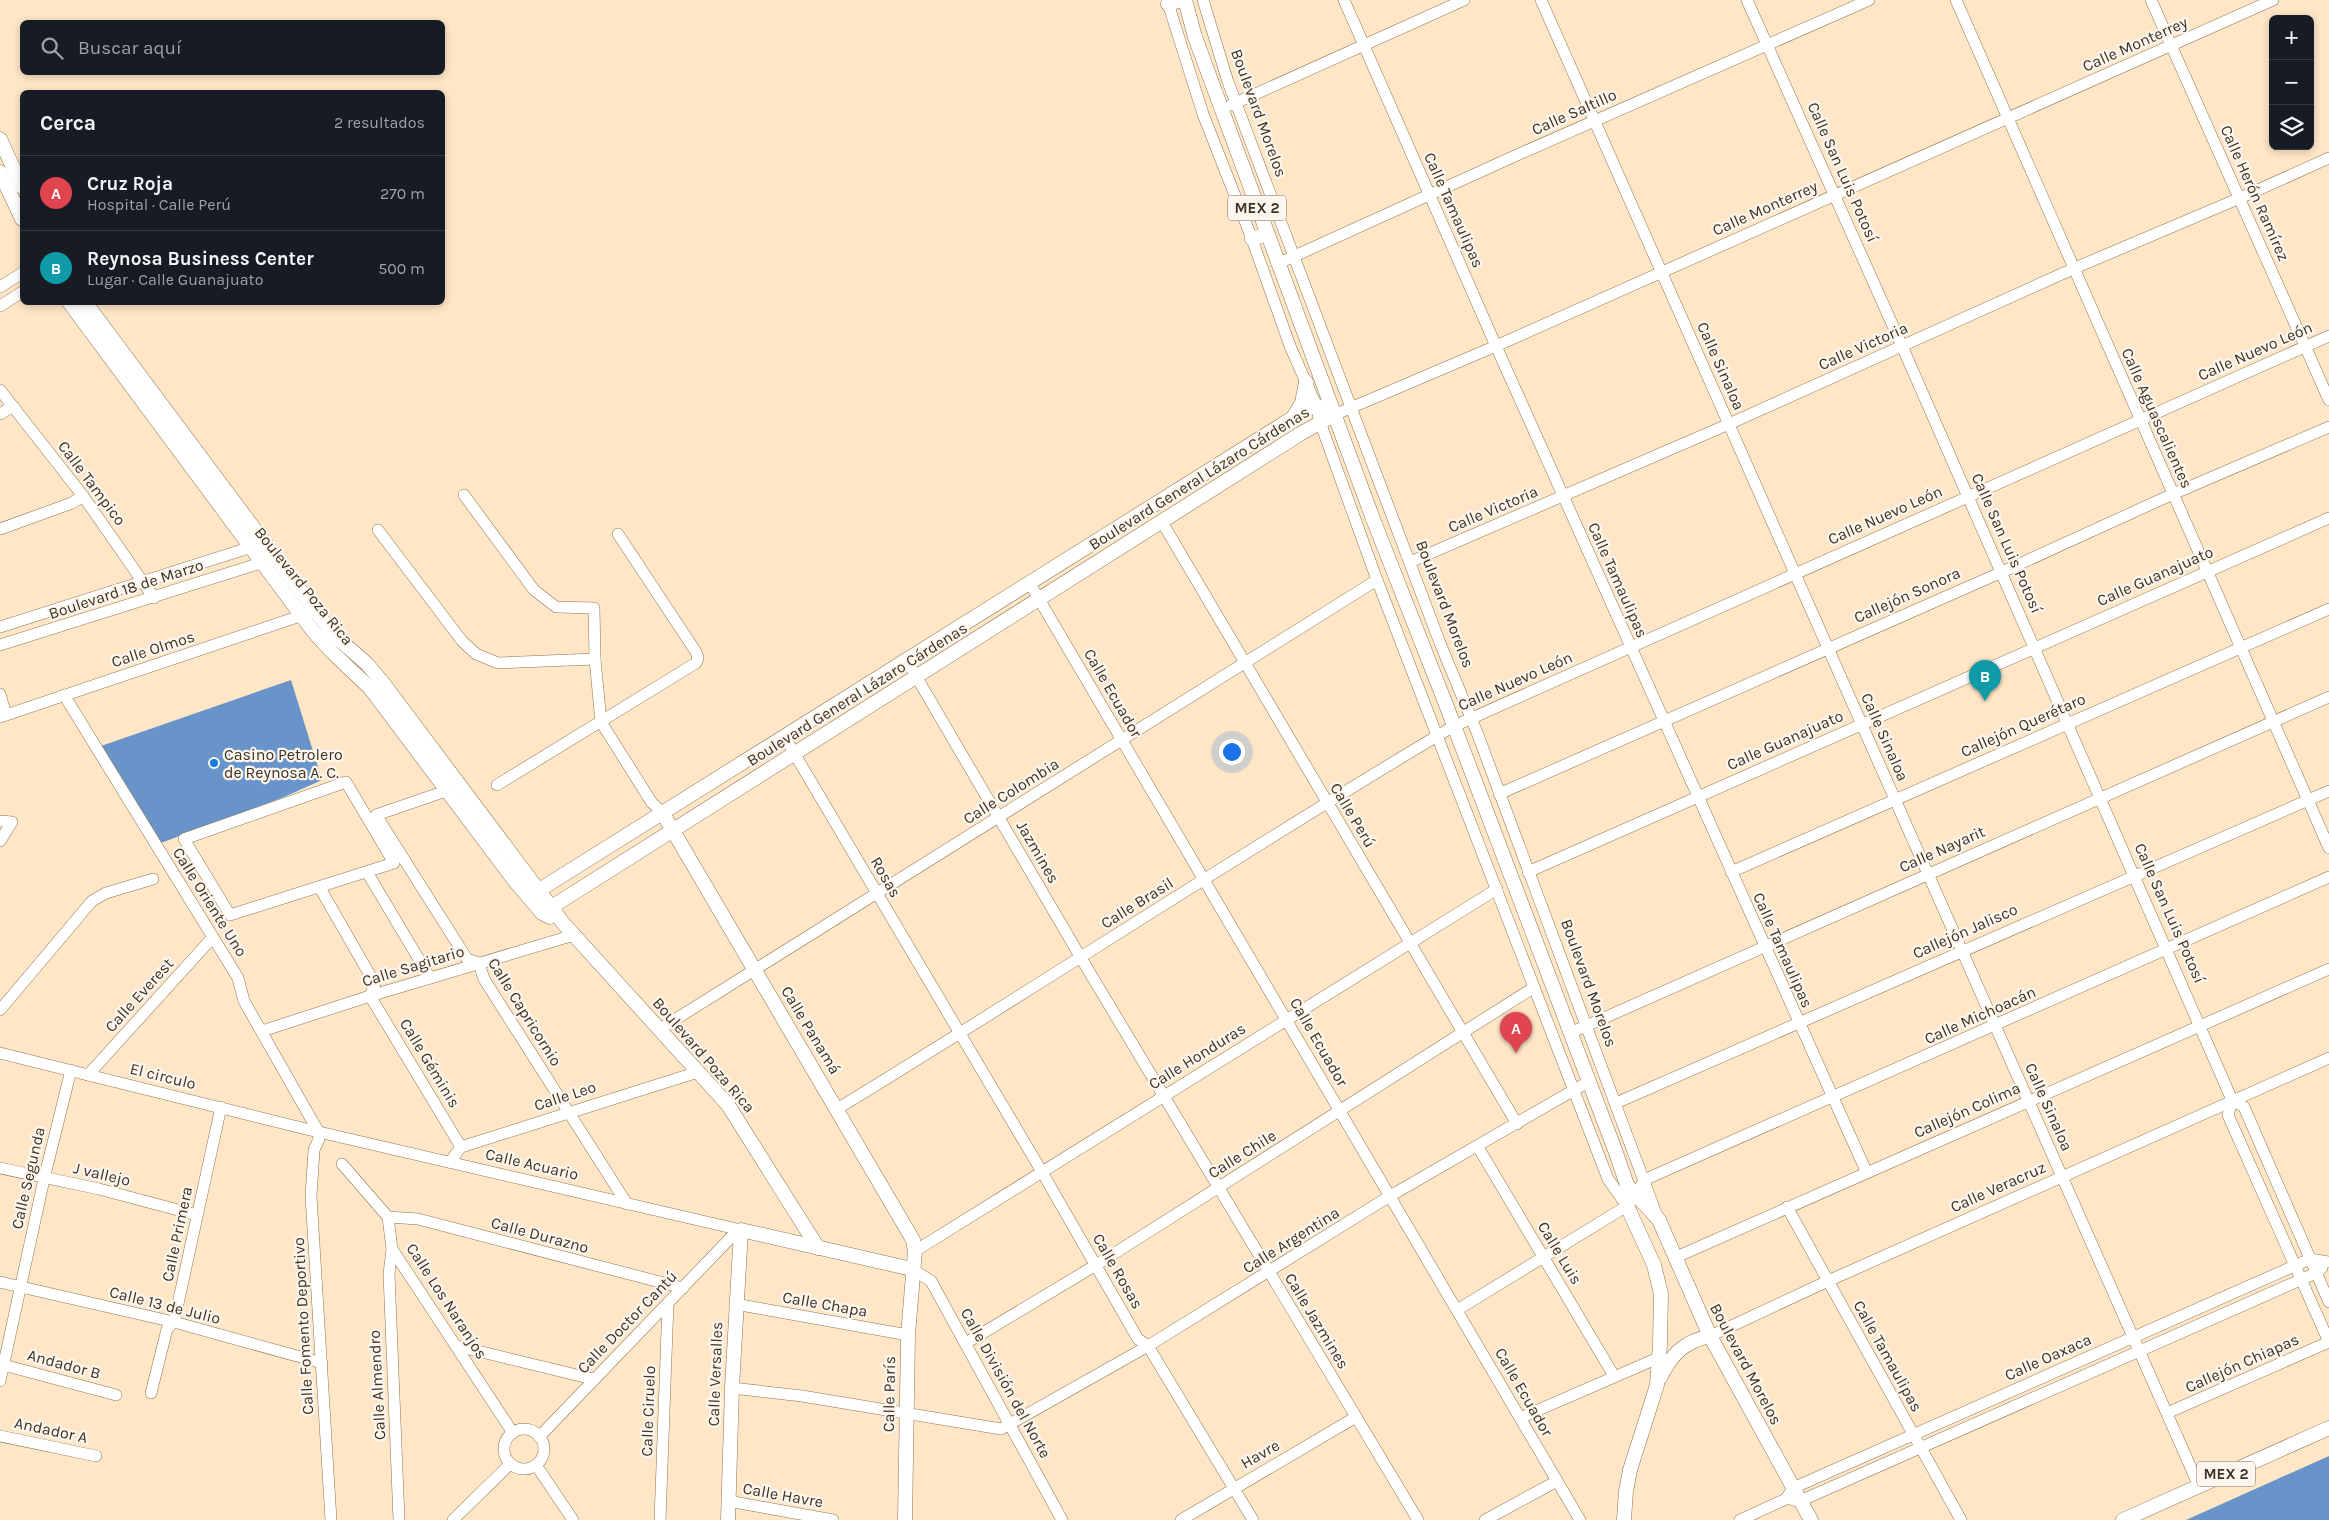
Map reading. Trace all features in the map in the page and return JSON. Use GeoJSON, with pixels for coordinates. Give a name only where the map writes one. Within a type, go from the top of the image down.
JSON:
{"type":"FeatureCollection","features":[{"type":"Feature","properties":{"kind":"main road","name":"Boulevard Morelos"},"geometry":{"type":"LineString","coordinates":[[1175,1],[1195,37],[1277,264],[1570,1033],[1630,1195],[1659,1281],[1662,1321],[1657,1385],[1635,1449],[1626,1492],[1624,1520]]}},
{"type":"Feature","properties":{"kind":"main road"},"geometry":{"type":"LineString","coordinates":[[0,138],[20,183]]}},
{"type":"Feature","properties":{"kind":"main road"},"geometry":{"type":"LineString","coordinates":[[0,172],[19,203]]}},
{"type":"Feature","properties":{"kind":"main road"},"geometry":{"type":"LineString","coordinates":[[1252,239],[1267,234]]}},
{"type":"Feature","properties":{"kind":"main road","name":"Boulevard Poza Rica"},"geometry":{"type":"LineString","coordinates":[[71,305],[261,563],[309,613],[367,664],[383,683],[534,894]]}},
{"type":"Feature","properties":{"kind":"main road","name":"Boulevard Poza Rica"},"geometry":{"type":"LineString","coordinates":[[87,305],[264,542],[309,613],[325,644],[370,688],[446,791],[547,910],[563,922],[728,1105],[743,1126],[818,1248]]}},
{"type":"Feature","properties":{"kind":"main road"},"geometry":{"type":"LineString","coordinates":[[1294,417],[1302,403],[1306,382]]}},
{"type":"Feature","properties":{"kind":"main road","name":"Boulevard General Lázaro Cárdenas"},"geometry":{"type":"LineString","coordinates":[[534,894],[1294,417],[1316,405],[1334,415]]}},
{"type":"Feature","properties":{"kind":"main road","name":"Boulevard General Lázaro Cárdenas"},"geometry":{"type":"LineString","coordinates":[[547,910],[674,832],[1320,422],[1334,415]]}},
{"type":"Feature","properties":{"kind":"main road"},"geometry":{"type":"LineString","coordinates":[[1164,521],[1173,507],[1193,492],[1195,488],[1191,481]]}},
{"type":"Feature","properties":{"kind":"main road","name":"Calle Panamá"},"geometry":{"type":"LineString","coordinates":[[662,812],[908,1229],[915,1251],[912,1269]]}},
{"type":"Feature","properties":{"kind":"main road","name":"Boulevard Morelos"},"geometry":{"type":"LineString","coordinates":[[1630,1195],[1659,1220],[1674,1258],[1710,1336],[1790,1494],[1800,1501],[1811,1520]]}},
{"type":"Feature","properties":{"kind":"main road","name":"Calle Acuario"},"geometry":{"type":"LineString","coordinates":[[740,1230],[912,1269]]}},
{"type":"Feature","properties":{"kind":"main road","name":"Calle Versalles"},"geometry":{"type":"LineString","coordinates":[[728,1520],[740,1230]]}},
{"type":"Feature","properties":{"kind":"main road","name":"Calle París"},"geometry":{"type":"LineString","coordinates":[[905,1520],[908,1334],[912,1269]]}},
{"type":"Feature","properties":{"kind":"main road"},"geometry":{"type":"LineString","coordinates":[[1657,1385],[1667,1363],[1679,1349],[1692,1341],[1710,1336]]}},
{"type":"Feature","properties":{"kind":"main road","name":"MEX 2"},"geometry":{"type":"LineString","coordinates":[[2123,1520],[2329,1428]]}},
{"type":"Feature","properties":{"kind":"street","name":"Boulevard Morelos"},"geometry":{"type":"LineString","coordinates":[[1203,0],[1220,58],[1236,103],[1659,1220]]}},
{"type":"Feature","properties":{"kind":"street","name":"Calle Tamaulipas"},"geometry":{"type":"LineString","coordinates":[[1344,0],[1630,647],[1866,1172]]}},
{"type":"Feature","properties":{"kind":"street"},"geometry":{"type":"LineString","coordinates":[[1221,110],[1363,44],[1464,0]]}},
{"type":"Feature","properties":{"kind":"street","name":"Calle Sinaloa"},"geometry":{"type":"LineString","coordinates":[[1541,0],[2199,1486]]}},
{"type":"Feature","properties":{"kind":"street","name":"Calle San Luis Potosí"},"geometry":{"type":"LineString","coordinates":[[1747,0],[2002,572],[2201,1025],[2232,1100],[2244,1107],[2329,1302]]}},
{"type":"Feature","properties":{"kind":"street","name":"Calle Saltillo"},"geometry":{"type":"LineString","coordinates":[[1277,264],[1869,0]]}},
{"type":"Feature","properties":{"kind":"street","name":"Calle Aguascalientes"},"geometry":{"type":"LineString","coordinates":[[1956,0],[2329,848]]}},
{"type":"Feature","properties":{"kind":"street","name":"Calle Herón Ramírez"},"geometry":{"type":"LineString","coordinates":[[2151,0],[2329,400]]}},
{"type":"Feature","properties":{"kind":"street","name":"Calle Monterrey"},"geometry":{"type":"LineString","coordinates":[[1334,415],[1496,346],[2273,0]]}},
{"type":"Feature","properties":{"kind":"street","name":"Boulevard Morelos"},"geometry":{"type":"LineString","coordinates":[[1175,1],[1203,114],[1252,239],[1290,346],[1316,405],[1320,422],[1377,580],[1608,1180],[1630,1195]]}},
{"type":"Feature","properties":{"kind":"street","name":"Calle Victoria"},"geometry":{"type":"LineString","coordinates":[[1410,562],[1729,424],[2075,268],[2329,158]]}},
{"type":"Feature","properties":{"kind":"street"},"geometry":{"type":"LineString","coordinates":[[0,287],[20,274]]}},
{"type":"Feature","properties":{"kind":"street"},"geometry":{"type":"LineString","coordinates":[[0,306],[20,293]]}},
{"type":"Feature","properties":{"kind":"street","name":"Calle Nuevo León"},"geometry":{"type":"LineString","coordinates":[[1454,726],[2329,336]]}},
{"type":"Feature","properties":{"kind":"street","name":"Calle Tampico"},"geometry":{"type":"LineString","coordinates":[[0,390],[83,496],[154,598]]}},
{"type":"Feature","properties":{"kind":"street"},"geometry":{"type":"LineString","coordinates":[[0,414],[13,406]]}},
{"type":"Feature","properties":{"kind":"street","name":"Callejón Sonora"},"geometry":{"type":"LineString","coordinates":[[1499,794],[2002,572],[2173,494],[2329,427]]}},
{"type":"Feature","properties":{"kind":"street"},"geometry":{"type":"LineString","coordinates":[[464,495],[534,590],[556,607],[594,608],[595,659],[601,722],[652,803],[662,812]]}},
{"type":"Feature","properties":{"kind":"street"},"geometry":{"type":"LineString","coordinates":[[0,529],[72,503],[83,496]]}},
{"type":"Feature","properties":{"kind":"street","name":"Calle Guanajuato"},"geometry":{"type":"LineString","coordinates":[[1528,872],[2329,518]]}},
{"type":"Feature","properties":{"kind":"street","name":"Calle Perú"},"geometry":{"type":"LineString","coordinates":[[1164,521],[1245,663],[1517,1124]]}},
{"type":"Feature","properties":{"kind":"street"},"geometry":{"type":"LineString","coordinates":[[378,530],[462,641],[476,654],[503,664],[595,659]]}},
{"type":"Feature","properties":{"kind":"street"},"geometry":{"type":"LineString","coordinates":[[497,785],[696,663],[698,658],[618,534]]}},
{"type":"Feature","properties":{"kind":"street","name":"Boulevard 18 de Marzo"},"geometry":{"type":"LineString","coordinates":[[0,627],[264,542]]}},
{"type":"Feature","properties":{"kind":"street","name":"Boulevard 18 de Marzo"},"geometry":{"type":"LineString","coordinates":[[0,645],[261,563],[273,555]]}},
{"type":"Feature","properties":{"kind":"street","name":"Calle Colombia"},"geometry":{"type":"LineString","coordinates":[[660,1029],[756,971],[1377,580]]}},
{"type":"Feature","properties":{"kind":"street","name":"Calle Ecuador"},"geometry":{"type":"LineString","coordinates":[[1029,582],[1580,1520]]}},
{"type":"Feature","properties":{"kind":"street","name":"Callejón Querétaro"},"geometry":{"type":"LineString","coordinates":[[1731,872],[2329,609]]}},
{"type":"Feature","properties":{"kind":"street","name":"Calle Olmos"},"geometry":{"type":"LineString","coordinates":[[3,716],[309,613]]}},
{"type":"Feature","properties":{"kind":"street","name":"Jazmines"},"geometry":{"type":"LineString","coordinates":[[906,659],[1082,958]]}},
{"type":"Feature","properties":{"kind":"street"},"geometry":{"type":"LineString","coordinates":[[0,694],[3,716]]}},
{"type":"Feature","properties":{"kind":"street","name":"Calle Oriente Uno"},"geometry":{"type":"LineString","coordinates":[[64,695],[238,978],[244,1001],[318,1131]]}},
{"type":"Feature","properties":{"kind":"street","name":"Calle Nayarit"},"geometry":{"type":"LineString","coordinates":[[1570,1033],[2329,697]]}},
{"type":"Feature","properties":{"kind":"street","name":"Calle Brasil"},"geometry":{"type":"LineString","coordinates":[[837,1109],[1082,958],[1327,802],[1454,726]]}},
{"type":"Feature","properties":{"kind":"street","name":"Rosas"},"geometry":{"type":"LineString","coordinates":[[784,736],[959,1035]]}},
{"type":"Feature","properties":{"kind":"street"},"geometry":{"type":"LineString","coordinates":[[346,782],[394,863],[367,872],[230,915],[184,839],[346,782]]}},
{"type":"Feature","properties":{"kind":"street","name":"Calle Capricornio"},"geometry":{"type":"LineString","coordinates":[[446,791],[376,815],[467,959],[479,963],[484,978],[534,1054],[567,1112],[627,1204]]}},
{"type":"Feature","properties":{"kind":"street","name":"Callejón Jalisco"},"geometry":{"type":"LineString","coordinates":[[1616,1103],[2329,791]]}},
{"type":"Feature","properties":{"kind":"street"},"geometry":{"type":"LineString","coordinates":[[0,820],[12,822],[0,842]]}},
{"type":"Feature","properties":{"kind":"street"},"geometry":{"type":"LineString","coordinates":[[367,872],[430,978]]}},
{"type":"Feature","properties":{"kind":"street","name":"Calle Michoacán"},"geometry":{"type":"LineString","coordinates":[[1644,1180],[2168,950],[2329,877]]}},
{"type":"Feature","properties":{"kind":"street"},"geometry":{"type":"LineString","coordinates":[[0,1010],[92,901],[106,893],[153,878]]}},
{"type":"Feature","properties":{"kind":"street"},"geometry":{"type":"LineString","coordinates":[[320,888],[375,984],[370,996]]}},
{"type":"Feature","properties":{"kind":"street","name":"Calle Honduras"},"geometry":{"type":"LineString","coordinates":[[915,1251],[1497,889]]}},
{"type":"Feature","properties":{"kind":"street","name":"Calle Sagitario"},"geometry":{"type":"LineString","coordinates":[[262,1031],[370,996],[574,935]]}},
{"type":"Feature","properties":{"kind":"street","name":"Calle Everest"},"geometry":{"type":"LineString","coordinates":[[88,1075],[213,937]]}},
{"type":"Feature","properties":{"kind":"street","name":"Calle Jazmines"},"geometry":{"type":"LineString","coordinates":[[1082,958],[1418,1520]]}},
{"type":"Feature","properties":{"kind":"street","name":"Callejón Colima"},"geometry":{"type":"LineString","coordinates":[[1674,1258],[2329,968]]}},
{"type":"Feature","properties":{"kind":"street","name":"Calle Chile"},"geometry":{"type":"LineString","coordinates":[[966,1343],[1219,1188],[1533,988]]}},
{"type":"Feature","properties":{"kind":"street","name":"Calle Géminis"},"geometry":{"type":"LineString","coordinates":[[370,996],[461,1147]]}},
{"type":"Feature","properties":{"kind":"street","name":"Calle Rosas"},"geometry":{"type":"LineString","coordinates":[[959,1035],[1042,1172],[1138,1338],[1148,1346],[1253,1520]]}},
{"type":"Feature","properties":{"kind":"street","name":"El circulo"},"geometry":{"type":"LineString","coordinates":[[0,1053],[318,1131]]}},
{"type":"Feature","properties":{"kind":"street","name":"Calle Veracruz"},"geometry":{"type":"LineString","coordinates":[[1710,1336],[1828,1281],[2329,1058]]}},
{"type":"Feature","properties":{"kind":"street","name":"Calle Segunda"},"geometry":{"type":"LineString","coordinates":[[0,1381],[44,1179],[71,1070]]}},
{"type":"Feature","properties":{"kind":"street","name":"Calle Leo"},"geometry":{"type":"LineString","coordinates":[[461,1147],[698,1072]]}},
{"type":"Feature","properties":{"kind":"street","name":"Calle Argentina"},"geometry":{"type":"LineString","coordinates":[[1011,1425],[1148,1346],[1390,1196],[1588,1082]]}},
{"type":"Feature","properties":{"kind":"street","name":"Calle San Luis Potosí"},"geometry":{"type":"LineString","coordinates":[[2232,1100],[2228,1115],[2329,1342]]}},
{"type":"Feature","properties":{"kind":"street","name":"Calle Primera"},"geometry":{"type":"LineString","coordinates":[[151,1393],[167,1330],[174,1322],[221,1107]]}},
{"type":"Feature","properties":{"kind":"street","name":"Calle Acuario"},"geometry":{"type":"LineString","coordinates":[[318,1131],[740,1230]]}},
{"type":"Feature","properties":{"kind":"street","name":"Calle Fomento Deportivo"},"geometry":{"type":"LineString","coordinates":[[318,1131],[319,1139],[314,1150],[312,1196],[331,1520]]}},
{"type":"Feature","properties":{"kind":"street"},"geometry":{"type":"LineString","coordinates":[[450,1162],[461,1147]]}},
{"type":"Feature","properties":{"kind":"street","name":"Calle Luis"},"geometry":{"type":"LineString","coordinates":[[1478,1147],[1614,1376]]}},
{"type":"Feature","properties":{"kind":"street"},"geometry":{"type":"LineString","coordinates":[[342,1164],[388,1218]]}},
{"type":"Feature","properties":{"kind":"street","name":"J vallejo"},"geometry":{"type":"LineString","coordinates":[[0,1168],[44,1179],[99,1189],[197,1215]]}},
{"type":"Feature","properties":{"kind":"street"},"geometry":{"type":"LineString","coordinates":[[1457,1310],[1544,1258],[1630,1195],[1644,1180]]}},
{"type":"Feature","properties":{"kind":"street","name":"Calle Tamaulipas"},"geometry":{"type":"LineString","coordinates":[[1788,1207],[1961,1520]]}},
{"type":"Feature","properties":{"kind":"street","name":"Calle Los Naranjos"},"geometry":{"type":"LineString","coordinates":[[388,1218],[392,1249],[458,1346],[513,1433]]}},
{"type":"Feature","properties":{"kind":"street","name":"Calle Durazno"},"geometry":{"type":"LineString","coordinates":[[388,1218],[418,1219],[683,1288]]}},
{"type":"Feature","properties":{"kind":"street","name":"Calle Doctor Cantú"},"geometry":{"type":"LineString","coordinates":[[539,1437],[593,1379],[740,1230]]}},
{"type":"Feature","properties":{"kind":"street","name":"Calle Almendro"},"geometry":{"type":"LineString","coordinates":[[392,1249],[389,1274],[400,1520]]}},
{"type":"Feature","properties":{"kind":"street","name":"Calle Oaxaca"},"geometry":{"type":"LineString","coordinates":[[1740,1520],[1913,1434],[2134,1336],[2310,1259],[2329,1262]]}},
{"type":"Feature","properties":{"kind":"street","name":"Calle Oaxaca"},"geometry":{"type":"LineString","coordinates":[[1800,1501],[2301,1280],[2316,1273],[2329,1262]]}},
{"type":"Feature","properties":{"kind":"street","name":"Calle División del Norte"},"geometry":{"type":"LineString","coordinates":[[912,1269],[931,1281],[1062,1520]]}},
{"type":"Feature","properties":{"kind":"street","name":"Calle 13 de Julio"},"geometry":{"type":"LineString","coordinates":[[0,1282],[174,1322],[322,1363]]}},
{"type":"Feature","properties":{"kind":"street","name":"Calle Ciruelo"},"geometry":{"type":"LineString","coordinates":[[660,1520],[668,1304]]}},
{"type":"Feature","properties":{"kind":"street","name":"Calle Chapa"},"geometry":{"type":"LineString","coordinates":[[736,1304],[908,1334]]}},
{"type":"Feature","properties":{"kind":"street","name":"Callejón Chiapas"},"geometry":{"type":"LineString","coordinates":[[2167,1413],[2329,1342]]}},
{"type":"Feature","properties":{"kind":"street"},"geometry":{"type":"LineString","coordinates":[[458,1346],[593,1379]]}},
{"type":"Feature","properties":{"kind":"street"},"geometry":{"type":"LineString","coordinates":[[1520,1418],[1658,1358]]}},
{"type":"Feature","properties":{"kind":"street","name":"Andador B"},"geometry":{"type":"LineString","coordinates":[[2,1365],[116,1395]]}},
{"type":"Feature","properties":{"kind":"street"},"geometry":{"type":"LineString","coordinates":[[732,1388],[802,1396],[906,1415],[1001,1429],[1011,1425]]}},
{"type":"Feature","properties":{"kind":"street","name":"Havre"},"geometry":{"type":"LineString","coordinates":[[1180,1520],[1356,1417]]}},
{"type":"Feature","properties":{"kind":"street"},"geometry":{"type":"LineString","coordinates":[[528,1430],[539,1437],[543,1444],[543,1452],[536,1465],[527,1469],[518,1468],[510,1464],[505,1456],[504,1446],[513,1433],[528,1430]]}},
{"type":"Feature","properties":{"kind":"street","name":"Andador A"},"geometry":{"type":"LineString","coordinates":[[0,1436],[96,1456]]}},
{"type":"Feature","properties":{"kind":"street"},"geometry":{"type":"LineString","coordinates":[[453,1520],[510,1464]]}},
{"type":"Feature","properties":{"kind":"street"},"geometry":{"type":"LineString","coordinates":[[536,1465],[573,1520]]}},
{"type":"Feature","properties":{"kind":"street"},"geometry":{"type":"LineString","coordinates":[[1485,1520],[1557,1481]]}},
{"type":"Feature","properties":{"kind":"street","name":"Calle Havre"},"geometry":{"type":"LineString","coordinates":[[728,1501],[833,1520]]}},
{"type":"Feature","properties":{"kind":"water","name":"Casino Petrolero de Reynosa A. C."},"geometry":{"type":"Polygon","coordinates":[[[291,680],[322,780],[284,797],[158,844],[101,746],[291,680]]]}},
{"type":"Feature","properties":{"kind":"water"},"geometry":{"type":"Polygon","coordinates":[[[2329,1456],[2329,1520],[2186,1520],[2329,1456]]]}},
{"type":"Feature","properties":{"kind":"place","name":"Reynosa Business Center"},"geometry":{"type":"Point","coordinates":[1985,701]}},
{"type":"Feature","properties":{"kind":"place","name":"Casino Petrolero de Reynosa A. C."},"geometry":{"type":"Point","coordinates":[214,763]}},
{"type":"Feature","properties":{"kind":"place","name":"Cruz Roja"},"geometry":{"type":"Point","coordinates":[1516,1053]}}]}
